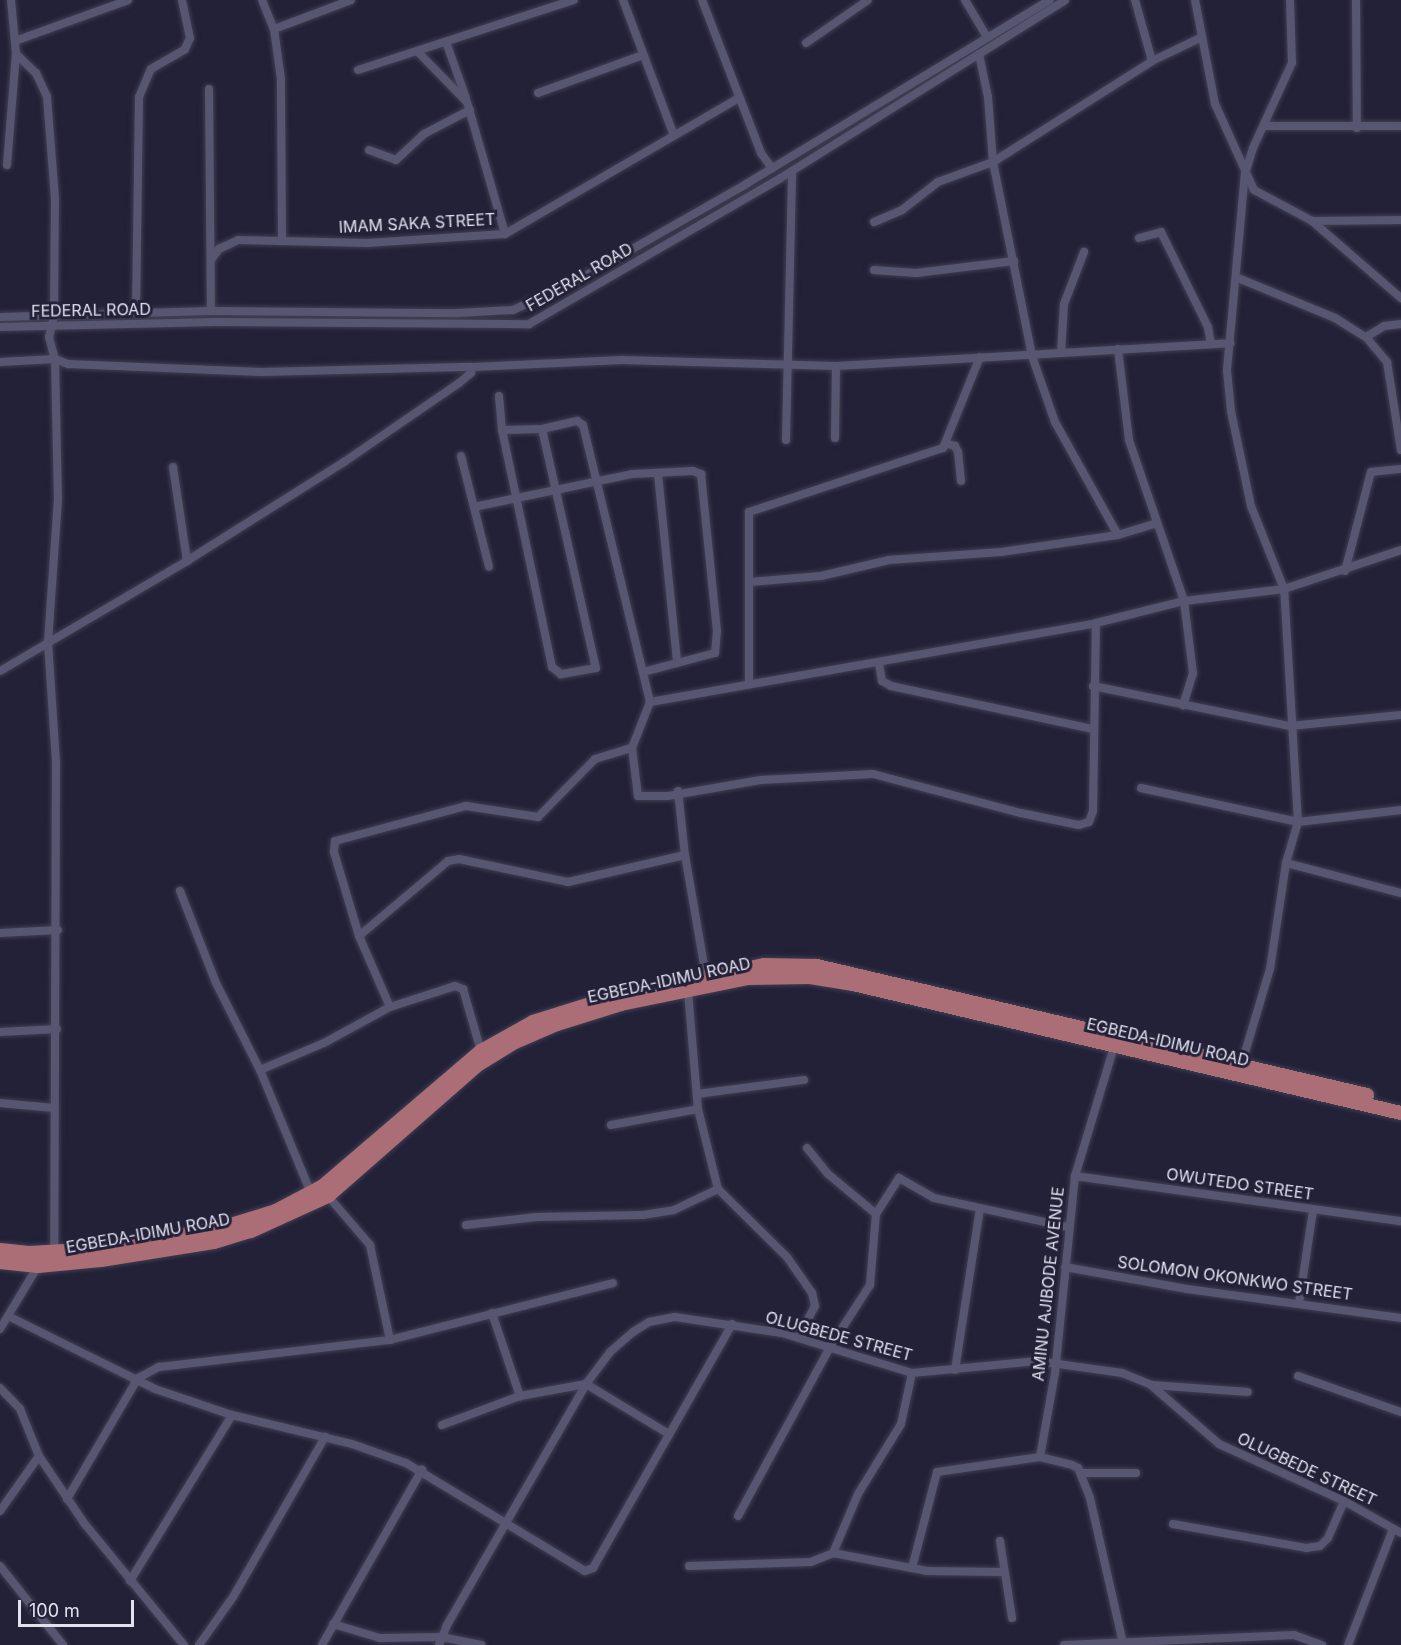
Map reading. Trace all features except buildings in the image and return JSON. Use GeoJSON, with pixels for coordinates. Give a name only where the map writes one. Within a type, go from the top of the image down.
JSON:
{"type":"FeatureCollection","features":[{"type":"Feature","properties":{"kind":"main road","name":"EGBEDA-IDIMU ROAD"},"geometry":{"type":"LineString","coordinates":[[0,1250],[100,1255],[214,1242],[251,1231],[328,1196],[481,1051],[533,1022],[567,1010],[706,977],[781,963],[818,966],[1401,1103]]}},
{"type":"Feature","properties":{"kind":"main road","name":"EGBEDA-IDIMU ROAD"},"geometry":{"type":"LineString","coordinates":[[0,1262],[38,1266],[100,1255],[218,1229],[276,1211],[311,1193],[479,1064],[515,1042],[557,1024],[621,1004],[748,978],[810,977],[1401,1113]]}},
{"type":"Feature","properties":{"kind":"street"},"geometry":{"type":"LineString","coordinates":[[7,165],[16,54],[11,0]]}},
{"type":"Feature","properties":{"kind":"street"},"geometry":{"type":"LineString","coordinates":[[97,0],[97,11]]}},
{"type":"Feature","properties":{"kind":"street"},"geometry":{"type":"LineString","coordinates":[[15,41],[128,0]]}},
{"type":"Feature","properties":{"kind":"street"},"geometry":{"type":"LineString","coordinates":[[136,313],[139,97],[151,69],[178,54],[190,38],[182,0]]}},
{"type":"Feature","properties":{"kind":"street"},"geometry":{"type":"LineString","coordinates":[[262,0],[274,29],[280,80],[282,240]]}},
{"type":"Feature","properties":{"kind":"street"},"geometry":{"type":"LineString","coordinates":[[274,29],[351,0]]}},
{"type":"Feature","properties":{"kind":"street"},"geometry":{"type":"LineString","coordinates":[[358,70],[574,0]]}},
{"type":"Feature","properties":{"kind":"street"},"geometry":{"type":"LineString","coordinates":[[622,0],[674,136]]}},
{"type":"Feature","properties":{"kind":"street"},"geometry":{"type":"LineString","coordinates":[[702,0],[761,153],[772,168]]}},
{"type":"Feature","properties":{"kind":"street"},"geometry":{"type":"LineString","coordinates":[[806,43],[868,0]]}},
{"type":"Feature","properties":{"kind":"street"},"geometry":{"type":"LineString","coordinates":[[965,0],[987,37]]}},
{"type":"Feature","properties":{"kind":"street","name":"FEDERAL ROAD"},"geometry":{"type":"LineString","coordinates":[[0,317],[211,310],[458,313],[513,310],[571,284],[772,168],[1050,0]]}},
{"type":"Feature","properties":{"kind":"street","name":"FEDERAL ROAD"},"geometry":{"type":"LineString","coordinates":[[0,327],[215,322],[530,324],[792,171],[1065,0]]}},
{"type":"Feature","properties":{"kind":"street"},"geometry":{"type":"LineString","coordinates":[[1135,0],[1152,62]]}},
{"type":"Feature","properties":{"kind":"street"},"geometry":{"type":"LineString","coordinates":[[1195,0],[1200,38],[1215,104],[1245,174],[1254,189],[1312,221],[1401,298]]}},
{"type":"Feature","properties":{"kind":"street"},"geometry":{"type":"LineString","coordinates":[[1241,1066],[1270,969],[1286,862],[1298,822],[1290,726],[1284,589],[1251,506],[1231,411],[1230,343],[1238,278],[1245,174],[1292,63],[1290,0]]}},
{"type":"Feature","properties":{"kind":"street"},"geometry":{"type":"LineString","coordinates":[[1356,0],[1357,128]]}},
{"type":"Feature","properties":{"kind":"street"},"geometry":{"type":"LineString","coordinates":[[874,222],[902,210],[938,182],[993,162],[1152,62],[1200,38]]}},
{"type":"Feature","properties":{"kind":"street"},"geometry":{"type":"LineString","coordinates":[[446,42],[468,106],[505,234]]}},
{"type":"Feature","properties":{"kind":"street"},"geometry":{"type":"LineString","coordinates":[[417,51],[468,106]]}},
{"type":"Feature","properties":{"kind":"street"},"geometry":{"type":"LineString","coordinates":[[16,54],[42,83],[51,120],[54,326],[49,337],[55,359],[58,499],[48,642],[57,761],[58,930],[54,1251]]}},
{"type":"Feature","properties":{"kind":"street"},"geometry":{"type":"LineString","coordinates":[[979,54],[988,97],[993,162],[1032,356],[1055,422],[1118,535]]}},
{"type":"Feature","properties":{"kind":"street"},"geometry":{"type":"LineString","coordinates":[[537,93],[643,55]]}},
{"type":"Feature","properties":{"kind":"street"},"geometry":{"type":"LineString","coordinates":[[209,89],[211,310]]}},
{"type":"Feature","properties":{"kind":"street","name":"IMAM SAKA STREET"},"geometry":{"type":"LineString","coordinates":[[211,260],[229,242],[282,240],[367,243],[505,234],[739,98]]}},
{"type":"Feature","properties":{"kind":"street"},"geometry":{"type":"LineString","coordinates":[[369,150],[396,160],[424,134],[468,106]]}},
{"type":"Feature","properties":{"kind":"street"},"geometry":{"type":"LineString","coordinates":[[1264,126],[1357,128],[1401,126]]}},
{"type":"Feature","properties":{"kind":"street"},"geometry":{"type":"LineString","coordinates":[[786,440],[792,171]]}},
{"type":"Feature","properties":{"kind":"street"},"geometry":{"type":"LineString","coordinates":[[1312,221],[1401,220]]}},
{"type":"Feature","properties":{"kind":"street"},"geometry":{"type":"LineString","coordinates":[[1139,238],[1161,232],[1208,327],[1211,344]]}},
{"type":"Feature","properties":{"kind":"street"},"geometry":{"type":"LineString","coordinates":[[626,252],[633,263]]}},
{"type":"Feature","properties":{"kind":"street"},"geometry":{"type":"LineString","coordinates":[[1061,353],[1064,304],[1084,252]]}},
{"type":"Feature","properties":{"kind":"street"},"geometry":{"type":"LineString","coordinates":[[874,270],[916,273],[1014,261]]}},
{"type":"Feature","properties":{"kind":"street"},"geometry":{"type":"LineString","coordinates":[[1238,278],[1335,318],[1366,337],[1387,362],[1401,450]]}},
{"type":"Feature","properties":{"kind":"street"},"geometry":{"type":"LineString","coordinates":[[1366,337],[1384,326],[1401,324]]}},
{"type":"Feature","properties":{"kind":"street"},"geometry":{"type":"LineString","coordinates":[[0,362],[55,359],[68,364],[261,372],[622,360],[836,366],[1230,343]]}},
{"type":"Feature","properties":{"kind":"street"},"geometry":{"type":"LineString","coordinates":[[1118,349],[1129,440],[1155,524],[1184,601],[1193,673],[1184,706]]}},
{"type":"Feature","properties":{"kind":"street"},"geometry":{"type":"LineString","coordinates":[[948,444],[980,357]]}},
{"type":"Feature","properties":{"kind":"street"},"geometry":{"type":"LineString","coordinates":[[0,671],[187,561],[448,392],[471,373],[472,366]]}},
{"type":"Feature","properties":{"kind":"street"},"geometry":{"type":"LineString","coordinates":[[836,366],[836,438]]}},
{"type":"Feature","properties":{"kind":"street"},"geometry":{"type":"LineString","coordinates":[[499,396],[502,430],[552,667],[561,674],[596,668],[542,429]]}},
{"type":"Feature","properties":{"kind":"street"},"geometry":{"type":"LineString","coordinates":[[502,430],[542,429],[581,421],[650,702],[632,748],[638,796],[668,796],[678,791],[761,780],[873,774],[1079,825],[1089,822],[1093,811],[1093,686],[1096,623]]}},
{"type":"Feature","properties":{"kind":"street"},"geometry":{"type":"LineString","coordinates":[[948,444],[958,452],[961,481]]}},
{"type":"Feature","properties":{"kind":"street"},"geometry":{"type":"LineString","coordinates":[[749,682],[749,512],[948,444]]}},
{"type":"Feature","properties":{"kind":"street"},"geometry":{"type":"LineString","coordinates":[[461,456],[489,567]]}},
{"type":"Feature","properties":{"kind":"street"},"geometry":{"type":"LineString","coordinates":[[173,467],[187,561]]}},
{"type":"Feature","properties":{"kind":"street"},"geometry":{"type":"LineString","coordinates":[[1345,571],[1371,472],[1401,469]]}},
{"type":"Feature","properties":{"kind":"street"},"geometry":{"type":"LineString","coordinates":[[474,507],[632,474],[693,471],[700,474],[703,483],[717,641],[715,653],[677,661],[643,672]]}},
{"type":"Feature","properties":{"kind":"street"},"geometry":{"type":"LineString","coordinates":[[658,474],[677,661]]}},
{"type":"Feature","properties":{"kind":"street"},"geometry":{"type":"LineString","coordinates":[[750,582],[821,576],[890,560],[1001,552],[1118,535],[1155,524]]}},
{"type":"Feature","properties":{"kind":"street"},"geometry":{"type":"LineString","coordinates":[[650,702],[749,682],[879,664],[1096,623],[1184,601],[1284,589],[1345,571],[1401,550]]}},
{"type":"Feature","properties":{"kind":"street"},"geometry":{"type":"LineString","coordinates":[[879,664],[882,681],[891,686],[1093,729]]}},
{"type":"Feature","properties":{"kind":"street"},"geometry":{"type":"LineString","coordinates":[[1093,686],[1290,726],[1401,715]]}},
{"type":"Feature","properties":{"kind":"street"},"geometry":{"type":"LineString","coordinates":[[390,1007],[359,936],[334,852],[335,841],[466,806],[538,817],[595,759],[632,748]]}},
{"type":"Feature","properties":{"kind":"street"},"geometry":{"type":"LineString","coordinates":[[1142,788],[1298,822],[1401,810]]}},
{"type":"Feature","properties":{"kind":"street"},"geometry":{"type":"LineString","coordinates":[[678,791],[685,855],[706,977]]}},
{"type":"Feature","properties":{"kind":"street"},"geometry":{"type":"LineString","coordinates":[[359,936],[448,861],[459,859],[568,882],[685,855]]}},
{"type":"Feature","properties":{"kind":"street"},"geometry":{"type":"LineString","coordinates":[[1286,862],[1401,893]]}},
{"type":"Feature","properties":{"kind":"street"},"geometry":{"type":"LineString","coordinates":[[180,891],[216,983],[260,1070],[311,1193]]}},
{"type":"Feature","properties":{"kind":"street"},"geometry":{"type":"LineString","coordinates":[[0,933],[58,930]]}},
{"type":"Feature","properties":{"kind":"street"},"geometry":{"type":"LineString","coordinates":[[260,1070],[324,1043],[390,1007],[459,986],[481,1051]]}},
{"type":"Feature","properties":{"kind":"street"},"geometry":{"type":"LineString","coordinates":[[688,991],[698,1109],[718,1190],[787,1257],[812,1293],[815,1306],[798,1338]]}},
{"type":"Feature","properties":{"kind":"street"},"geometry":{"type":"LineString","coordinates":[[0,1032],[57,1029]]}},
{"type":"Feature","properties":{"kind":"street","name":"AMINU AJIBODE AVENUE"},"geometry":{"type":"LineString","coordinates":[[1040,1457],[1055,1373],[1054,1362],[1075,1176],[1114,1047]]}},
{"type":"Feature","properties":{"kind":"street"},"geometry":{"type":"LineString","coordinates":[[697,1094],[804,1080]]}},
{"type":"Feature","properties":{"kind":"street"},"geometry":{"type":"LineString","coordinates":[[0,1103],[54,1108]]}},
{"type":"Feature","properties":{"kind":"street"},"geometry":{"type":"LineString","coordinates":[[611,1125],[698,1109]]}},
{"type":"Feature","properties":{"kind":"street"},"geometry":{"type":"LineString","coordinates":[[807,1148],[828,1174],[876,1214]]}},
{"type":"Feature","properties":{"kind":"street","name":"OWUTEDO STREET"},"geometry":{"type":"LineString","coordinates":[[1075,1176],[1401,1221]]}},
{"type":"Feature","properties":{"kind":"street"},"geometry":{"type":"LineString","coordinates":[[738,1516],[830,1347],[870,1285],[876,1214],[899,1178],[934,1198],[1068,1227]]}},
{"type":"Feature","properties":{"kind":"street"},"geometry":{"type":"LineString","coordinates":[[466,1225],[537,1217],[643,1215],[674,1210],[718,1190]]}},
{"type":"Feature","properties":{"kind":"street"},"geometry":{"type":"LineString","coordinates":[[328,1196],[370,1245],[390,1340]]}},
{"type":"Feature","properties":{"kind":"street"},"geometry":{"type":"LineString","coordinates":[[956,1370],[980,1209]]}},
{"type":"Feature","properties":{"kind":"street"},"geometry":{"type":"LineString","coordinates":[[1299,1303],[1313,1210]]}},
{"type":"Feature","properties":{"kind":"street"},"geometry":{"type":"LineString","coordinates":[[0,1329],[38,1266]]}},
{"type":"Feature","properties":{"kind":"street","name":"SOLOMON OKONKWO STREET"},"geometry":{"type":"LineString","coordinates":[[1065,1267],[1187,1289],[1401,1318]]}},
{"type":"Feature","properties":{"kind":"street"},"geometry":{"type":"LineString","coordinates":[[67,1498],[138,1378],[159,1367],[390,1340],[613,1283]]}},
{"type":"Feature","properties":{"kind":"street"},"geometry":{"type":"LineString","coordinates":[[492,1313],[520,1396]]}},
{"type":"Feature","properties":{"kind":"street"},"geometry":{"type":"LineString","coordinates":[[8,1316],[88,1358],[138,1378],[155,1389],[232,1415],[325,1437],[422,1470],[505,1525],[590,1570],[732,1324]]}},
{"type":"Feature","properties":{"kind":"street","name":"OLUGBEDE STREET"},"geometry":{"type":"LineString","coordinates":[[440,1641],[586,1384],[610,1352],[649,1322],[675,1317],[732,1324],[798,1338],[912,1373],[1054,1362],[1122,1373],[1151,1385],[1219,1444],[1344,1501],[1397,1531]]}},
{"type":"Feature","properties":{"kind":"street"},"geometry":{"type":"LineString","coordinates":[[833,1553],[858,1494],[901,1424],[912,1373]]}},
{"type":"Feature","properties":{"kind":"street"},"geometry":{"type":"LineString","coordinates":[[1298,1376],[1401,1412]]}},
{"type":"Feature","properties":{"kind":"street"},"geometry":{"type":"LineString","coordinates":[[442,1425],[520,1396],[586,1384],[669,1434]]}},
{"type":"Feature","properties":{"kind":"street"},"geometry":{"type":"LineString","coordinates":[[1151,1385],[1248,1392]]}},
{"type":"Feature","properties":{"kind":"street"},"geometry":{"type":"LineString","coordinates":[[0,1388],[20,1409],[39,1456],[67,1498],[130,1581],[182,1644]]}},
{"type":"Feature","properties":{"kind":"street"},"geometry":{"type":"LineString","coordinates":[[130,1581],[232,1415]]}},
{"type":"Feature","properties":{"kind":"street"},"geometry":{"type":"LineString","coordinates":[[199,1645],[233,1597],[325,1437]]}},
{"type":"Feature","properties":{"kind":"street"},"geometry":{"type":"LineString","coordinates":[[0,1511],[39,1456]]}},
{"type":"Feature","properties":{"kind":"street"},"geometry":{"type":"LineString","coordinates":[[912,1568],[937,1472],[1040,1457],[1072,1465],[1081,1473],[1123,1643]]}},
{"type":"Feature","properties":{"kind":"street"},"geometry":{"type":"LineString","coordinates":[[322,1645],[422,1470]]}},
{"type":"Feature","properties":{"kind":"street"},"geometry":{"type":"LineString","coordinates":[[1081,1473],[1136,1473]]}},
{"type":"Feature","properties":{"kind":"street"},"geometry":{"type":"LineString","coordinates":[[1173,1524],[1306,1548],[1320,1546],[1328,1538],[1344,1501]]}},
{"type":"Feature","properties":{"kind":"street"},"geometry":{"type":"LineString","coordinates":[[1348,1645],[1397,1531]]}},
{"type":"Feature","properties":{"kind":"street"},"geometry":{"type":"LineString","coordinates":[[1000,1541],[1003,1572],[1012,1618]]}},
{"type":"Feature","properties":{"kind":"street"},"geometry":{"type":"LineString","coordinates":[[689,1566],[811,1562],[833,1553],[912,1568],[1003,1572]]}},
{"type":"Feature","properties":{"kind":"street"},"geometry":{"type":"LineString","coordinates":[[0,1566],[63,1645]]}},
{"type":"Feature","properties":{"kind":"street"},"geometry":{"type":"LineString","coordinates":[[333,1624],[380,1638],[481,1645]]}},
{"type":"Feature","properties":{"kind":"street"},"geometry":{"type":"LineString","coordinates":[[1064,1645],[1294,1635],[1322,1645]]}}]}
